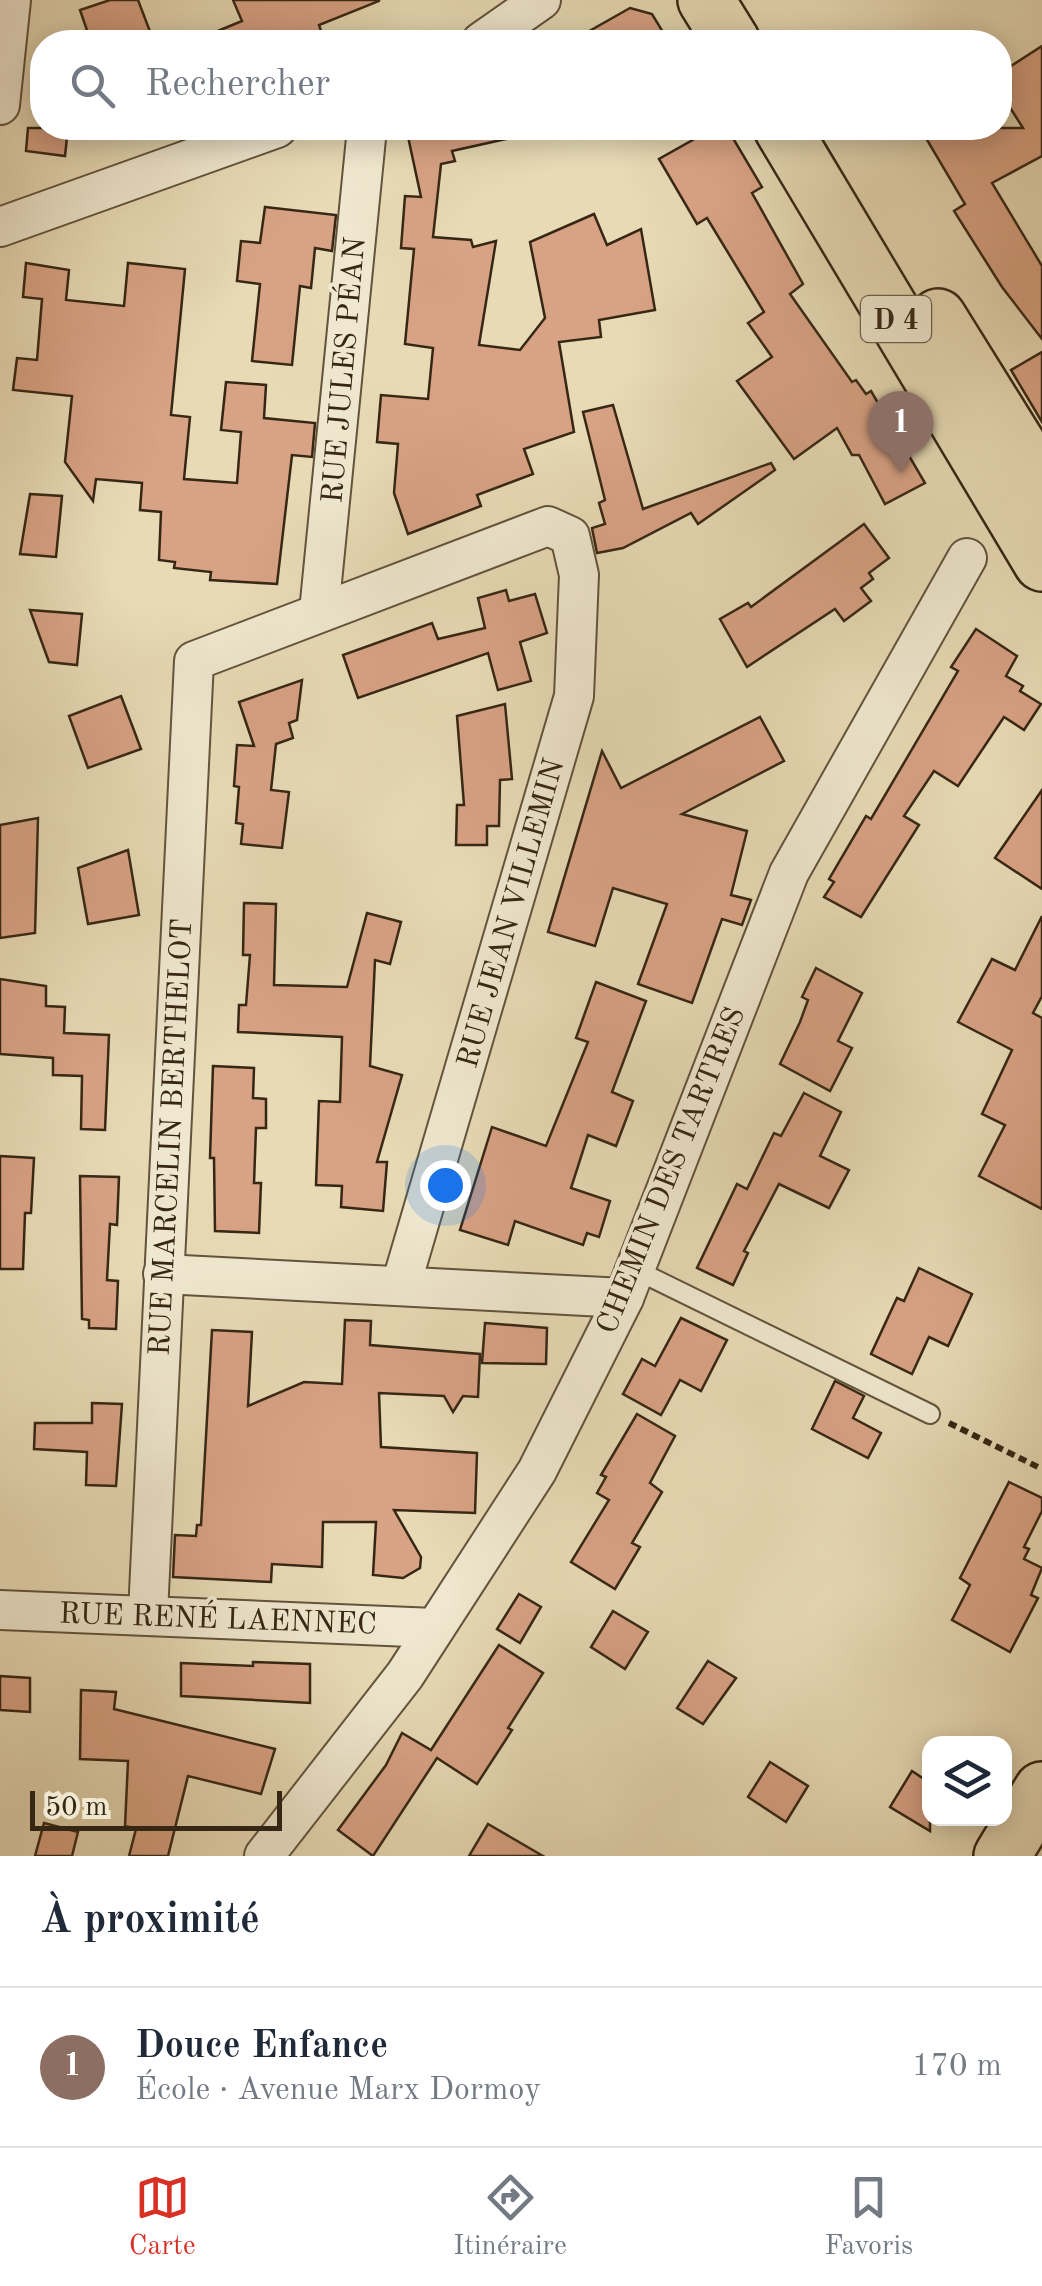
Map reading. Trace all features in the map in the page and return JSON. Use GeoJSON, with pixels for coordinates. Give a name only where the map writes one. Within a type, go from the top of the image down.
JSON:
{"type":"FeatureCollection","features":[{"type":"Feature","properties":{"kind":"main road"},"geometry":{"type":"LineString","coordinates":[[706,0],[725,30]]}},
{"type":"Feature","properties":{"kind":"main road"},"geometry":{"type":"LineString","coordinates":[[748,0],[765,30]]}},
{"type":"Feature","properties":{"kind":"main road","name":"D 4"},"geometry":{"type":"LineString","coordinates":[[790,140],[1032,494]]}},
{"type":"Feature","properties":{"kind":"main road","name":"D 4"},"geometry":{"type":"LineString","coordinates":[[829,140],[1032,494],[1042,563]]}},
{"type":"Feature","properties":{"kind":"main road"},"geometry":{"type":"LineString","coordinates":[[1002,1856],[1042,1790]]}},
{"type":"Feature","properties":{"kind":"street"},"geometry":{"type":"LineString","coordinates":[[0,105],[11,0]]}},
{"type":"Feature","properties":{"kind":"street"},"geometry":{"type":"LineString","coordinates":[[497,30],[541,0]]}},
{"type":"Feature","properties":{"kind":"street"},"geometry":{"type":"LineString","coordinates":[[0,226],[243,140]]}},
{"type":"Feature","properties":{"kind":"street","name":"RUE JULES PÉAN"},"geometry":{"type":"LineString","coordinates":[[319,612],[365,140]]}},
{"type":"Feature","properties":{"kind":"street","name":"RUE JEAN VILLEMIN"},"geometry":{"type":"LineString","coordinates":[[319,612],[548,526],[570,536],[579,576],[574,696],[401,1285]]}},
{"type":"Feature","properties":{"kind":"street","name":"CHEMIN DES TARTRES"},"geometry":{"type":"LineString","coordinates":[[264,1856],[405,1675],[537,1471],[630,1284],[789,873],[966,558]]}},
{"type":"Feature","properties":{"kind":"street","name":"RUE MARCELIN BERTHELOT"},"geometry":{"type":"LineString","coordinates":[[148,1614],[176,1275],[194,661],[319,612]]}},
{"type":"Feature","properties":{"kind":"street"},"geometry":{"type":"LineString","coordinates":[[176,1275],[401,1285],[630,1284]]}},
{"type":"Feature","properties":{"kind":"street","name":"RUE RENÉ LAENNEC"},"geometry":{"type":"LineString","coordinates":[[0,1610],[435,1628]]}},
{"type":"Feature","properties":{"kind":"lane"},"geometry":{"type":"LineString","coordinates":[[630,1284],[930,1414]]}},
{"type":"Feature","properties":{"kind":"path"},"geometry":{"type":"LineString","coordinates":[[930,1414],[1042,1469]]}},
{"type":"Feature","properties":{"kind":"building"},"geometry":{"type":"Polygon","coordinates":[[[110,0],[138,0],[149,30],[87,30],[80,10],[110,0]]]}},
{"type":"Feature","properties":{"kind":"building"},"geometry":{"type":"Polygon","coordinates":[[[233,0],[379,0],[319,25],[321,30],[220,30],[242,21],[233,0]]]}},
{"type":"Feature","properties":{"kind":"building"},"geometry":{"type":"Polygon","coordinates":[[[630,8],[652,14],[662,30],[591,30],[630,8]]]}},
{"type":"Feature","properties":{"kind":"building"},"geometry":{"type":"Polygon","coordinates":[[[1042,46],[1042,156],[992,183],[1042,266],[1042,339],[1002,287],[954,211],[965,204],[927,140],[1012,140],[1012,128],[1023,128],[1012,111],[1012,65],[1042,46]]]}},
{"type":"Feature","properties":{"kind":"building"},"geometry":{"type":"Polygon","coordinates":[[[28,128],[30,140],[67,140],[65,156],[26,151],[28,128]]]}},
{"type":"Feature","properties":{"kind":"building"},"geometry":{"type":"Polygon","coordinates":[[[409,140],[502,140],[452,151],[455,161],[441,164],[433,237],[471,240],[473,247],[496,241],[479,345],[520,350],[545,318],[530,242],[594,214],[607,245],[641,229],[655,310],[599,320],[601,337],[559,342],[574,432],[524,449],[533,474],[477,495],[481,506],[408,534],[394,493],[398,444],[377,442],[381,395],[428,399],[433,348],[405,344],[414,249],[401,248],[405,196],[421,197],[409,140]]]}},
{"type":"Feature","properties":{"kind":"building"},"geometry":{"type":"Polygon","coordinates":[[[693,140],[734,140],[762,187],[752,193],[803,284],[790,294],[852,382],[856,380],[866,394],[871,391],[925,483],[885,504],[859,455],[852,455],[837,428],[794,459],[737,381],[772,357],[748,323],[764,312],[707,218],[697,224],[659,159],[693,140]]]}},
{"type":"Feature","properties":{"kind":"building"},"geometry":{"type":"Polygon","coordinates":[[[265,207],[336,215],[332,251],[315,248],[311,288],[300,286],[292,365],[252,361],[260,284],[237,281],[241,241],[260,243],[265,207]]]}},
{"type":"Feature","properties":{"kind":"building"},"geometry":{"type":"Polygon","coordinates":[[[26,263],[69,270],[66,300],[124,306],[128,263],[185,269],[171,415],[190,417],[184,479],[237,483],[241,432],[221,430],[226,382],[266,385],[264,418],[315,423],[312,457],[292,455],[277,584],[210,580],[211,572],[174,568],[175,562],[159,560],[161,512],[140,510],[142,483],[96,479],[93,501],[65,462],[72,396],[13,390],[17,358],[37,360],[42,299],[23,297],[26,263]]]}},
{"type":"Feature","properties":{"kind":"building"},"geometry":{"type":"Polygon","coordinates":[[[1042,352],[1042,422],[1011,370],[1042,352]]]}},
{"type":"Feature","properties":{"kind":"building"},"geometry":{"type":"Polygon","coordinates":[[[613,405],[643,509],[771,463],[775,470],[698,524],[691,513],[623,548],[597,553],[592,528],[605,524],[599,503],[605,500],[583,412],[613,405]]]}},
{"type":"Feature","properties":{"kind":"building"},"geometry":{"type":"Polygon","coordinates":[[[30,494],[62,496],[56,557],[20,554],[30,494]]]}},
{"type":"Feature","properties":{"kind":"building"},"geometry":{"type":"Polygon","coordinates":[[[864,524],[889,558],[869,573],[873,579],[861,588],[871,601],[844,621],[835,609],[747,667],[720,619],[748,603],[751,607],[864,524]]]}},
{"type":"Feature","properties":{"kind":"building"},"geometry":{"type":"Polygon","coordinates":[[[506,590],[509,601],[535,594],[547,633],[520,642],[531,681],[498,690],[488,653],[358,698],[343,655],[432,623],[438,639],[485,628],[478,598],[506,590]]]}},
{"type":"Feature","properties":{"kind":"building"},"geometry":{"type":"Polygon","coordinates":[[[30,610],[82,614],[77,665],[49,662],[30,610]]]}},
{"type":"Feature","properties":{"kind":"building"},"geometry":{"type":"Polygon","coordinates":[[[976,629],[1017,656],[1006,676],[1041,704],[1024,730],[1004,717],[958,786],[934,771],[904,816],[919,825],[861,917],[824,897],[834,882],[829,879],[866,816],[871,819],[958,671],[951,667],[976,629]]]}},
{"type":"Feature","properties":{"kind":"building"},"geometry":{"type":"Polygon","coordinates":[[[302,680],[297,720],[289,723],[293,738],[276,744],[271,790],[289,792],[282,848],[241,844],[243,824],[236,823],[239,787],[234,786],[237,745],[254,746],[239,702],[302,680]]]}},
{"type":"Feature","properties":{"kind":"building"},"geometry":{"type":"Polygon","coordinates":[[[121,696],[141,749],[88,768],[69,716],[121,696]]]}},
{"type":"Feature","properties":{"kind":"building"},"geometry":{"type":"Polygon","coordinates":[[[505,704],[512,779],[500,780],[499,826],[487,826],[487,845],[456,845],[457,805],[464,805],[457,716],[505,704]]]}},
{"type":"Feature","properties":{"kind":"building"},"geometry":{"type":"Polygon","coordinates":[[[760,717],[784,761],[682,814],[747,831],[731,895],[751,900],[742,925],[722,919],[692,1003],[638,984],[667,904],[613,888],[595,946],[548,932],[602,751],[621,788],[760,717]]]}},
{"type":"Feature","properties":{"kind":"building"},"geometry":{"type":"Polygon","coordinates":[[[1042,790],[1042,889],[995,858],[1042,790]]]}},
{"type":"Feature","properties":{"kind":"building"},"geometry":{"type":"Polygon","coordinates":[[[38,818],[35,933],[0,938],[0,825],[38,818]]]}},
{"type":"Feature","properties":{"kind":"building"},"geometry":{"type":"Polygon","coordinates":[[[128,850],[139,915],[88,924],[78,868],[128,850]]]}},
{"type":"Feature","properties":{"kind":"building"},"geometry":{"type":"Polygon","coordinates":[[[244,903],[276,904],[274,985],[347,987],[367,913],[401,922],[390,964],[375,960],[370,1066],[402,1075],[377,1162],[387,1162],[383,1211],[341,1207],[342,1186],[316,1185],[319,1101],[340,1102],[342,1037],[238,1032],[239,1005],[246,1005],[250,955],[243,955],[244,903]]]}},
{"type":"Feature","properties":{"kind":"building"},"geometry":{"type":"Polygon","coordinates":[[[1042,916],[1042,996],[1033,1013],[1042,1018],[1042,1209],[979,1176],[1005,1125],[982,1114],[1012,1050],[958,1022],[992,959],[1015,970],[1042,916]]]}},
{"type":"Feature","properties":{"kind":"building"},"geometry":{"type":"Polygon","coordinates":[[[816,968],[862,993],[838,1041],[852,1048],[830,1091],[780,1064],[800,1022],[808,1000],[802,997],[816,968]]]}},
{"type":"Feature","properties":{"kind":"building"},"geometry":{"type":"Polygon","coordinates":[[[0,979],[46,986],[46,1006],[65,1007],[64,1033],[109,1035],[105,1130],[81,1129],[82,1076],[53,1075],[53,1058],[0,1054],[0,979]]]}},
{"type":"Feature","properties":{"kind":"building"},"geometry":{"type":"Polygon","coordinates":[[[596,982],[646,1001],[612,1092],[633,1101],[616,1146],[588,1135],[571,1188],[610,1201],[599,1237],[587,1233],[583,1245],[515,1221],[508,1245],[460,1230],[492,1127],[546,1146],[588,1042],[576,1038],[596,982]]]}},
{"type":"Feature","properties":{"kind":"building"},"geometry":{"type":"Polygon","coordinates":[[[213,1066],[254,1068],[253,1098],[266,1099],[266,1128],[256,1128],[254,1183],[261,1183],[259,1233],[215,1231],[214,1158],[210,1158],[213,1066]]]}},
{"type":"Feature","properties":{"kind":"building"},"geometry":{"type":"Polygon","coordinates":[[[804,1093],[841,1112],[820,1156],[849,1170],[829,1208],[779,1184],[744,1251],[748,1253],[733,1285],[697,1268],[737,1184],[747,1189],[774,1133],[781,1136],[804,1093]]]}},
{"type":"Feature","properties":{"kind":"building"},"geometry":{"type":"Polygon","coordinates":[[[0,1156],[34,1158],[31,1213],[25,1213],[23,1269],[0,1269],[0,1156]]]}},
{"type":"Feature","properties":{"kind":"building"},"geometry":{"type":"Polygon","coordinates":[[[80,1176],[119,1177],[117,1225],[110,1224],[107,1280],[118,1281],[116,1329],[89,1328],[89,1320],[82,1319],[80,1176]]]}},
{"type":"Feature","properties":{"kind":"building"},"geometry":{"type":"Polygon","coordinates":[[[919,1268],[972,1294],[948,1346],[929,1337],[912,1374],[871,1354],[897,1298],[904,1301],[919,1268]]]}},
{"type":"Feature","properties":{"kind":"building"},"geometry":{"type":"Polygon","coordinates":[[[681,1318],[727,1340],[701,1391],[680,1380],[661,1415],[623,1394],[642,1359],[655,1366],[681,1318]]]}},
{"type":"Feature","properties":{"kind":"building"},"geometry":{"type":"Polygon","coordinates":[[[345,1320],[371,1321],[370,1345],[480,1354],[478,1397],[463,1396],[453,1412],[444,1396],[379,1393],[381,1447],[477,1453],[475,1513],[394,1510],[421,1557],[420,1568],[403,1578],[373,1575],[376,1522],[323,1522],[322,1567],[272,1564],[271,1582],[173,1577],[175,1535],[196,1536],[197,1525],[201,1525],[212,1330],[252,1332],[248,1406],[304,1382],[342,1384],[345,1320]]]}},
{"type":"Feature","properties":{"kind":"building"},"geometry":{"type":"Polygon","coordinates":[[[485,1323],[547,1328],[546,1364],[482,1363],[485,1323]]]}},
{"type":"Feature","properties":{"kind":"building"},"geometry":{"type":"Polygon","coordinates":[[[835,1381],[864,1396],[853,1418],[881,1433],[868,1458],[812,1429],[835,1381]]]}},
{"type":"Feature","properties":{"kind":"building"},"geometry":{"type":"Polygon","coordinates":[[[92,1403],[122,1404],[116,1486],[86,1485],[87,1452],[34,1449],[35,1423],[92,1423],[92,1403]]]}},
{"type":"Feature","properties":{"kind":"building"},"geometry":{"type":"Polygon","coordinates":[[[637,1414],[675,1436],[650,1483],[662,1492],[632,1543],[640,1547],[615,1589],[571,1562],[609,1500],[597,1493],[606,1477],[601,1475],[637,1414]]]}},
{"type":"Feature","properties":{"kind":"building"},"geometry":{"type":"Polygon","coordinates":[[[1009,1482],[1042,1498],[1042,1511],[1024,1547],[1029,1549],[1024,1559],[1042,1568],[1031,1595],[1038,1598],[1010,1652],[952,1620],[970,1585],[960,1578],[1009,1482]]]}},
{"type":"Feature","properties":{"kind":"building"},"geometry":{"type":"Polygon","coordinates":[[[519,1594],[541,1607],[520,1643],[497,1629],[519,1594]]]}},
{"type":"Feature","properties":{"kind":"building"},"geometry":{"type":"Polygon","coordinates":[[[613,1611],[648,1632],[625,1669],[591,1647],[613,1611]]]}},
{"type":"Feature","properties":{"kind":"building"},"geometry":{"type":"Polygon","coordinates":[[[499,1645],[543,1673],[508,1728],[512,1730],[477,1784],[437,1758],[373,1856],[338,1830],[386,1765],[402,1733],[431,1750],[499,1645]]]}},
{"type":"Feature","properties":{"kind":"building"},"geometry":{"type":"Polygon","coordinates":[[[708,1661],[736,1678],[703,1724],[677,1708],[708,1661]]]}},
{"type":"Feature","properties":{"kind":"building"},"geometry":{"type":"Polygon","coordinates":[[[253,1662],[310,1664],[310,1703],[181,1696],[181,1663],[253,1666],[253,1662]]]}},
{"type":"Feature","properties":{"kind":"building"},"geometry":{"type":"Polygon","coordinates":[[[0,1676],[30,1678],[30,1712],[0,1710],[0,1676]]]}},
{"type":"Feature","properties":{"kind":"building"},"geometry":{"type":"Polygon","coordinates":[[[81,1690],[116,1692],[114,1709],[275,1749],[261,1794],[188,1776],[168,1856],[129,1856],[136,1829],[125,1826],[128,1761],[80,1759],[81,1690]]]}},
{"type":"Feature","properties":{"kind":"building"},"geometry":{"type":"Polygon","coordinates":[[[770,1762],[808,1786],[786,1822],[748,1797],[770,1762]]]}},
{"type":"Feature","properties":{"kind":"building"},"geometry":{"type":"Polygon","coordinates":[[[912,1771],[922,1778],[922,1826],[930,1826],[930,1831],[890,1807],[912,1771]]]}},
{"type":"Feature","properties":{"kind":"building"},"geometry":{"type":"Polygon","coordinates":[[[44,1823],[78,1832],[72,1856],[35,1856],[44,1823]]]}},
{"type":"Feature","properties":{"kind":"building"},"geometry":{"type":"Polygon","coordinates":[[[488,1824],[543,1856],[469,1856],[488,1824]]]}},
{"type":"Feature","properties":{"kind":"place","name":"Douce Enfance"},"geometry":{"type":"Point","coordinates":[901,473]}}]}
